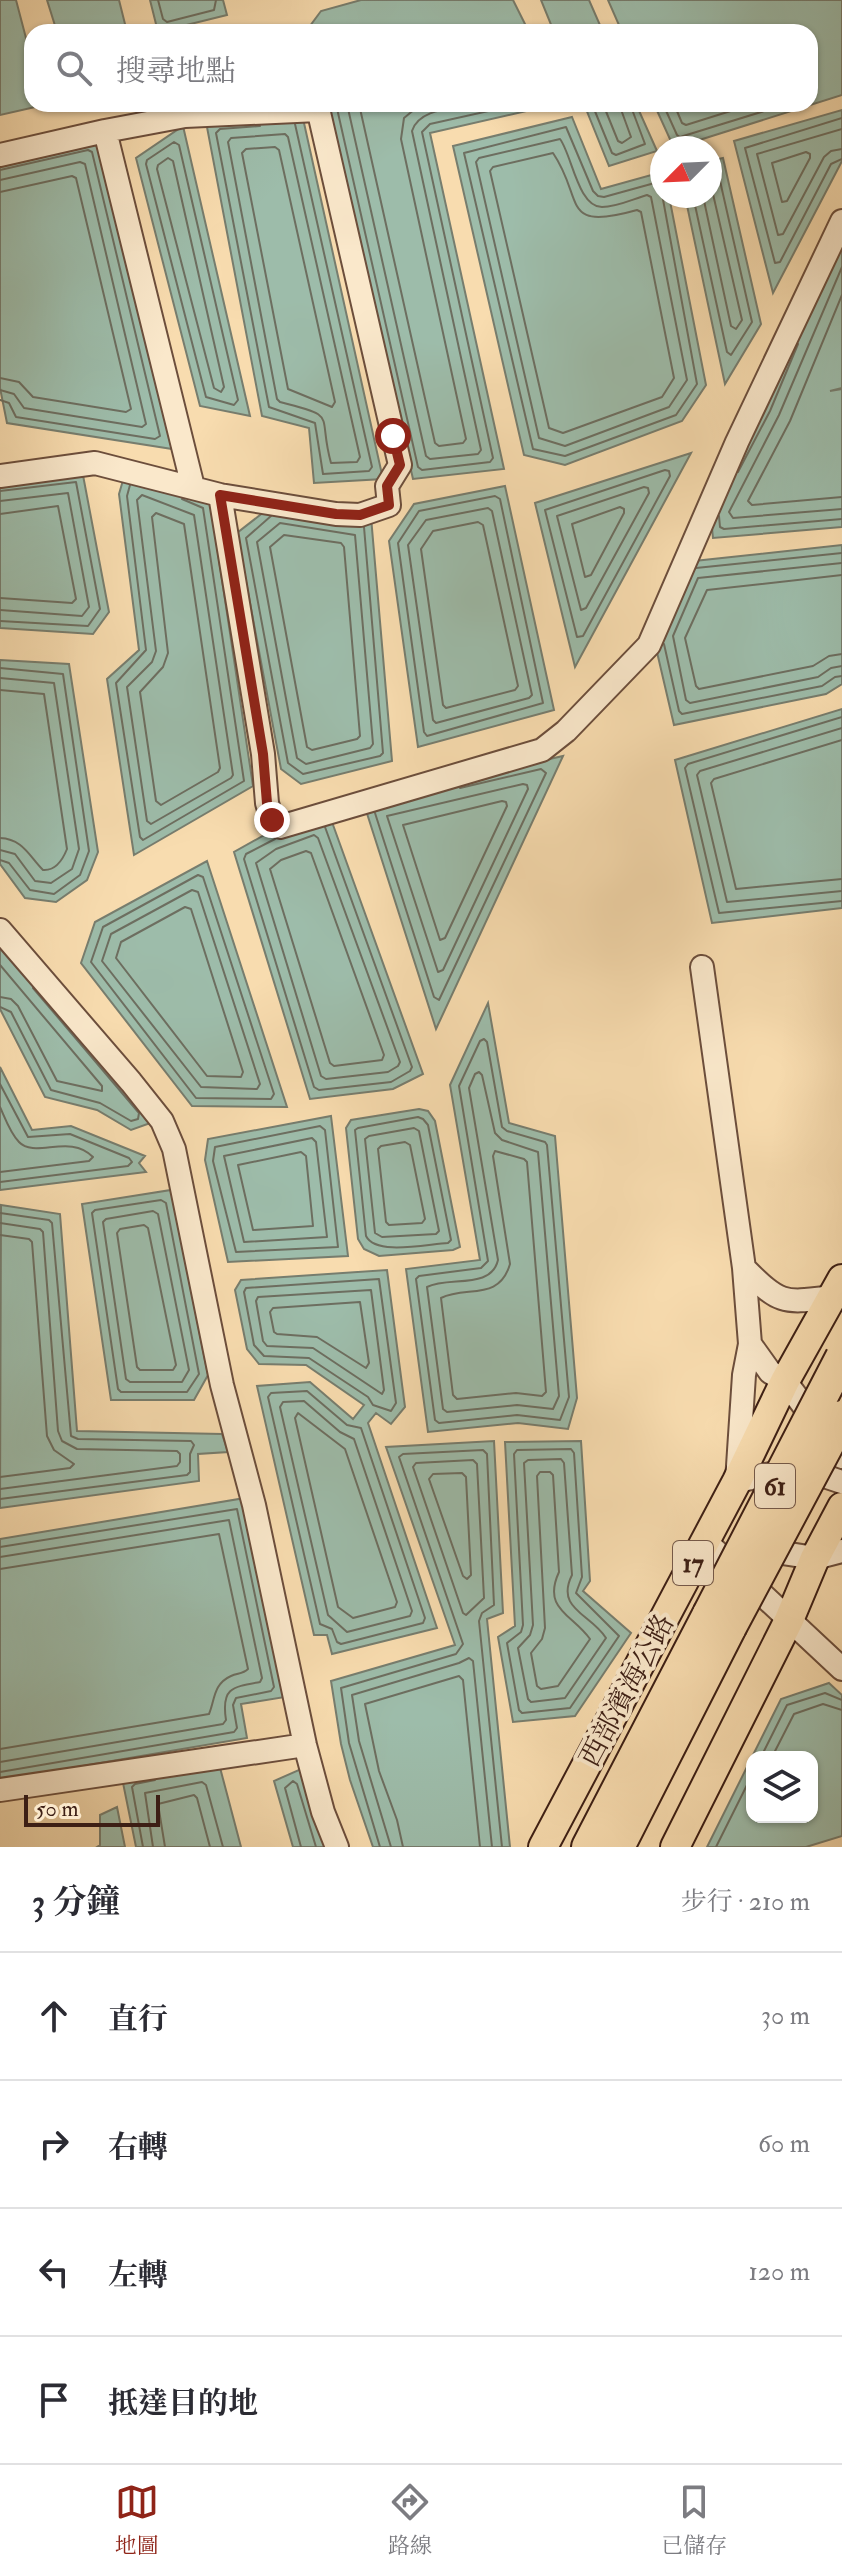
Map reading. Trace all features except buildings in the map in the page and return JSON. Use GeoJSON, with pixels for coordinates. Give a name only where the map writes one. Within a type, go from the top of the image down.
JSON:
{"type":"FeatureCollection","features":[{"type":"Feature","properties":{"kind":"highway","name":"61"},"geometry":{"type":"LineString","coordinates":[[618,1847],[842,1357]]}},
{"type":"Feature","properties":{"kind":"highway","name":"61"},"geometry":{"type":"LineString","coordinates":[[588,1847],[842,1417]]}},
{"type":"Feature","properties":{"kind":"main road","name":"西部濱海公路"},"geometry":{"type":"LineString","coordinates":[[543,1847],[737,1481],[785,1381],[837,1288]]}},
{"type":"Feature","properties":{"kind":"main road"},"geometry":{"type":"LineString","coordinates":[[675,1847],[789,1620],[828,1554],[842,1507]]}},
{"type":"Feature","properties":{"kind":"street"},"geometry":{"type":"LineString","coordinates":[[0,155],[185,116],[244,112]]}},
{"type":"Feature","properties":{"kind":"street"},"geometry":{"type":"LineString","coordinates":[[0,476],[95,463],[220,495],[336,514],[360,515],[389,505],[387,486],[400,465],[318,112]]}},
{"type":"Feature","properties":{"kind":"street"},"geometry":{"type":"LineString","coordinates":[[105,131],[193,487]]}},
{"type":"Feature","properties":{"kind":"street"},"geometry":{"type":"LineString","coordinates":[[220,495],[263,754],[267,803],[272,820],[280,827],[542,750],[566,731],[649,645],[737,442],[835,250],[842,221]]}},
{"type":"Feature","properties":{"kind":"street"},"geometry":{"type":"LineString","coordinates":[[0,930],[162,1121],[174,1149],[222,1385],[254,1505],[305,1745],[323,1812],[337,1847]]}},
{"type":"Feature","properties":{"kind":"street"},"geometry":{"type":"LineString","coordinates":[[702,967],[744,1268],[750,1344],[744,1375],[737,1481],[800,1468],[842,1482]]}},
{"type":"Feature","properties":{"kind":"street"},"geometry":{"type":"LineString","coordinates":[[744,1268],[765,1289],[789,1302],[837,1288]]}},
{"type":"Feature","properties":{"kind":"street"},"geometry":{"type":"LineString","coordinates":[[750,1344],[770,1372],[785,1381],[842,1457]]}},
{"type":"Feature","properties":{"kind":"street"},"geometry":{"type":"LineString","coordinates":[[705,1541],[828,1554]]}},
{"type":"Feature","properties":{"kind":"street"},"geometry":{"type":"LineString","coordinates":[[705,1541],[842,1669]]}},
{"type":"Feature","properties":{"kind":"street"},"geometry":{"type":"LineString","coordinates":[[0,1790],[305,1745]]}},
{"type":"Feature","properties":{"kind":"water"},"geometry":{"type":"Polygon","coordinates":[[[0,0],[16,0],[24,30],[24,110],[0,115],[0,0]]]}},
{"type":"Feature","properties":{"kind":"water"},"geometry":{"type":"Polygon","coordinates":[[[47,0],[119,0],[125,24],[54,24],[47,0]]]}},
{"type":"Feature","properties":{"kind":"water"},"geometry":{"type":"Polygon","coordinates":[[[150,0],[223,0],[227,15],[190,24],[156,24],[150,0]]]}},
{"type":"Feature","properties":{"kind":"water"},"geometry":{"type":"Polygon","coordinates":[[[361,0],[513,0],[525,24],[311,24],[321,11],[361,0]]]}},
{"type":"Feature","properties":{"kind":"water"},"geometry":{"type":"Polygon","coordinates":[[[541,0],[589,0],[600,24],[551,24],[541,0]]]}},
{"type":"Feature","properties":{"kind":"water"},"geometry":{"type":"Polygon","coordinates":[[[608,0],[842,0],[842,95],[818,103],[818,24],[618,24],[608,0]]]}},
{"type":"Feature","properties":{"kind":"water"},"geometry":{"type":"Polygon","coordinates":[[[842,110],[842,161],[773,293],[734,141],[842,110]]]}},
{"type":"Feature","properties":{"kind":"water"},"geometry":{"type":"Polygon","coordinates":[[[330,112],[522,112],[430,133],[504,469],[413,479],[330,112]]]}},
{"type":"Feature","properties":{"kind":"water"},"geometry":{"type":"Polygon","coordinates":[[[587,112],[640,112],[650,136],[650,153],[609,166],[587,112]]]}},
{"type":"Feature","properties":{"kind":"water"},"geometry":{"type":"Polygon","coordinates":[[[658,112],[788,112],[712,136],[669,136],[658,112]]]}},
{"type":"Feature","properties":{"kind":"water"},"geometry":{"type":"Polygon","coordinates":[[[302,114],[383,479],[314,483],[309,428],[262,416],[206,122],[302,114]]]}},
{"type":"Feature","properties":{"kind":"water"},"geometry":{"type":"Polygon","coordinates":[[[572,117],[601,189],[650,175],[650,208],[671,208],[706,385],[682,421],[565,465],[524,455],[453,146],[572,117]]]}},
{"type":"Feature","properties":{"kind":"water"},"geometry":{"type":"Polygon","coordinates":[[[183,126],[250,416],[200,406],[136,158],[183,126]]]}},
{"type":"Feature","properties":{"kind":"water"},"geometry":{"type":"Polygon","coordinates":[[[98,139],[172,449],[7,423],[0,388],[0,162],[98,139]]]}},
{"type":"Feature","properties":{"kind":"water"},"geometry":{"type":"Polygon","coordinates":[[[722,158],[761,324],[725,384],[688,208],[722,208],[722,158]]]}},
{"type":"Feature","properties":{"kind":"water"},"geometry":{"type":"Polygon","coordinates":[[[842,248],[842,388],[830,391],[842,389],[842,527],[713,538],[710,508],[827,252],[842,248]]]}},
{"type":"Feature","properties":{"kind":"water"},"geometry":{"type":"Polygon","coordinates":[[[691,453],[575,667],[535,503],[691,453]]]}},
{"type":"Feature","properties":{"kind":"water"},"geometry":{"type":"Polygon","coordinates":[[[82,470],[109,612],[93,634],[0,628],[0,484],[82,470]]]}},
{"type":"Feature","properties":{"kind":"water"},"geometry":{"type":"Polygon","coordinates":[[[126,470],[210,500],[253,786],[134,855],[107,679],[139,650],[119,494],[126,470]]]}},
{"type":"Feature","properties":{"kind":"water"},"geometry":{"type":"Polygon","coordinates":[[[505,486],[554,710],[418,747],[389,541],[414,504],[505,486]]]}},
{"type":"Feature","properties":{"kind":"water"},"geometry":{"type":"Polygon","coordinates":[[[274,504],[371,517],[392,761],[301,784],[281,769],[237,533],[274,504]]]}},
{"type":"Feature","properties":{"kind":"water"},"geometry":{"type":"Polygon","coordinates":[[[842,545],[842,684],[826,694],[674,725],[653,635],[685,562],[842,545]]]}},
{"type":"Feature","properties":{"kind":"water"},"geometry":{"type":"Polygon","coordinates":[[[0,660],[69,664],[98,852],[87,880],[56,902],[25,898],[0,864],[0,660]]]}},
{"type":"Feature","properties":{"kind":"water"},"geometry":{"type":"Polygon","coordinates":[[[842,709],[842,908],[712,923],[675,760],[842,709]]]}},
{"type":"Feature","properties":{"kind":"water"},"geometry":{"type":"Polygon","coordinates":[[[563,756],[436,1029],[363,801],[563,756]]]}},
{"type":"Feature","properties":{"kind":"water"},"geometry":{"type":"Polygon","coordinates":[[[328,811],[423,1074],[393,1089],[310,1099],[234,852],[268,833],[328,811]]]}},
{"type":"Feature","properties":{"kind":"water"},"geometry":{"type":"Polygon","coordinates":[[[207,861],[287,1107],[192,1106],[81,963],[95,922],[207,861]]]}},
{"type":"Feature","properties":{"kind":"water"},"geometry":{"type":"Polygon","coordinates":[[[0,937],[156,1121],[131,1130],[97,1110],[45,1097],[0,1009],[0,937]]]}},
{"type":"Feature","properties":{"kind":"water"},"geometry":{"type":"Polygon","coordinates":[[[488,1003],[509,1123],[555,1136],[577,1398],[568,1429],[518,1423],[428,1432],[406,1269],[480,1260],[450,1085],[488,1003]]]}},
{"type":"Feature","properties":{"kind":"water"},"geometry":{"type":"Polygon","coordinates":[[[0,1067],[32,1130],[71,1126],[145,1156],[139,1163],[146,1172],[0,1190],[0,1067]]]}},
{"type":"Feature","properties":{"kind":"water"},"geometry":{"type":"Polygon","coordinates":[[[419,1109],[428,1111],[435,1121],[460,1247],[379,1256],[364,1249],[358,1239],[346,1128],[351,1120],[419,1109]]]}},
{"type":"Feature","properties":{"kind":"water"},"geometry":{"type":"Polygon","coordinates":[[[331,1116],[348,1256],[228,1262],[205,1160],[208,1139],[331,1116]]]}},
{"type":"Feature","properties":{"kind":"water"},"geometry":{"type":"Polygon","coordinates":[[[171,1190],[208,1375],[194,1400],[111,1400],[82,1204],[171,1190]]]}},
{"type":"Feature","properties":{"kind":"water"},"geometry":{"type":"Polygon","coordinates":[[[1,1205],[60,1214],[77,1431],[222,1434],[228,1452],[198,1454],[199,1481],[0,1508],[1,1205]]]}},
{"type":"Feature","properties":{"kind":"water"},"geometry":{"type":"Polygon","coordinates":[[[387,1270],[405,1407],[391,1424],[376,1413],[368,1423],[437,1628],[332,1654],[327,1635],[314,1635],[257,1386],[310,1382],[353,1419],[364,1405],[306,1365],[259,1364],[247,1349],[235,1290],[241,1280],[387,1270]]]}},
{"type":"Feature","properties":{"kind":"water"},"geometry":{"type":"Polygon","coordinates":[[[494,1441],[503,1613],[487,1619],[510,1847],[373,1847],[350,1780],[331,1681],[455,1645],[386,1447],[494,1441]]]}},
{"type":"Feature","properties":{"kind":"water"},"geometry":{"type":"Polygon","coordinates":[[[581,1441],[590,1581],[583,1591],[631,1633],[575,1716],[513,1722],[498,1637],[515,1626],[505,1442],[581,1441]]]}},
{"type":"Feature","properties":{"kind":"water"},"geometry":{"type":"Polygon","coordinates":[[[245,1498],[285,1697],[241,1704],[247,1738],[0,1780],[0,1539],[245,1498]]]}},
{"type":"Feature","properties":{"kind":"water"},"geometry":{"type":"Polygon","coordinates":[[[829,1683],[842,1695],[842,1836],[806,1847],[707,1847],[746,1769],[746,1823],[818,1823],[818,1751],[755,1751],[781,1699],[829,1683]]]}},
{"type":"Feature","properties":{"kind":"water"},"geometry":{"type":"Polygon","coordinates":[[[218,1760],[241,1847],[136,1847],[122,1778],[218,1760]]]}},
{"type":"Feature","properties":{"kind":"water"},"geometry":{"type":"Polygon","coordinates":[[[301,1769],[325,1847],[293,1847],[274,1781],[301,1769]]]}},
{"type":"Feature","properties":{"kind":"water"},"geometry":{"type":"Polygon","coordinates":[[[117,1807],[125,1847],[97,1847],[100,1845],[100,1815],[117,1807]]]}},
{"type":"Feature","properties":{"kind":"route"},"geometry":{"type":"LineString","coordinates":[[272,820],[220,495],[336,514],[360,515],[389,505],[387,486],[400,465],[393,436]]}}]}
